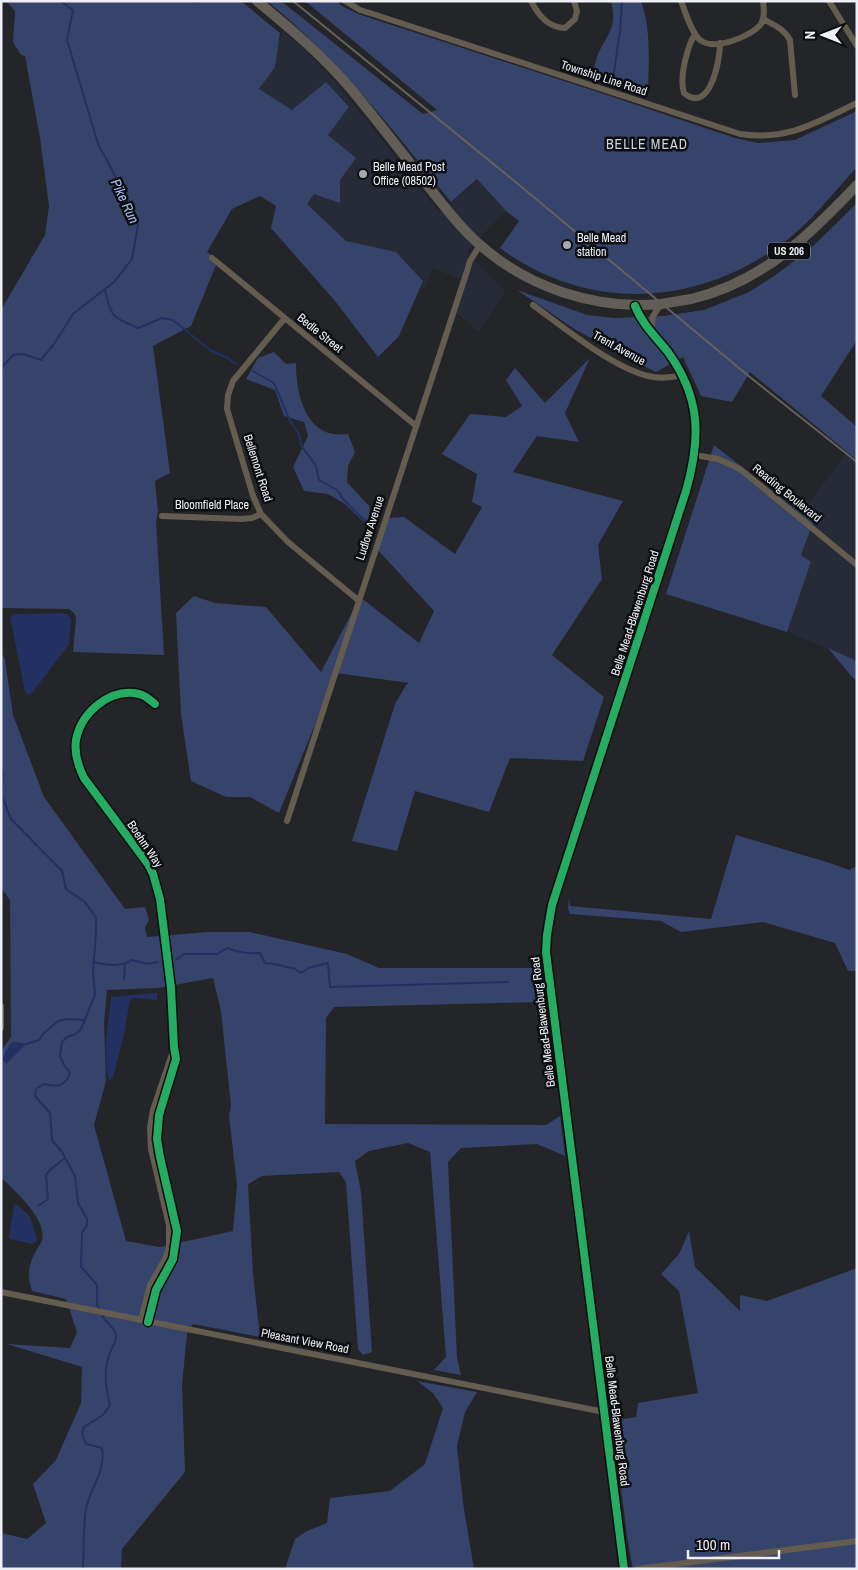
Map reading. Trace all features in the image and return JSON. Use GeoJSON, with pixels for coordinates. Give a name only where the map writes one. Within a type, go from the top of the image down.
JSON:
{"type":"FeatureCollection","features":[{"type":"Feature","properties":{"kind":"highway","name":"US 206"},"geometry":{"type":"LineString","coordinates":[[257,1],[306,42],[334,71],[449,212],[480,245],[502,262],[538,283],[575,296],[635,306],[661,304],[706,296],[742,281],[775,261],[826,218],[857,185]]}},
{"type":"Feature","properties":{"kind":"street","name":"Township Line Road"},"geometry":{"type":"LineString","coordinates":[[345,1],[360,10],[740,134],[763,136],[787,134],[807,127],[857,103]]}},
{"type":"Feature","properties":{"kind":"street"},"geometry":{"type":"LineString","coordinates":[[531,1],[546,23],[559,28],[565,28],[575,18],[574,1]]}},
{"type":"Feature","properties":{"kind":"street"},"geometry":{"type":"LineString","coordinates":[[681,1],[695,34],[706,44],[732,41],[755,31],[763,19],[762,1]]}},
{"type":"Feature","properties":{"kind":"street"},"geometry":{"type":"LineString","coordinates":[[829,1],[857,46]]}},
{"type":"Feature","properties":{"kind":"street"},"geometry":{"type":"LineString","coordinates":[[763,19],[782,30],[790,40],[795,95]]}},
{"type":"Feature","properties":{"kind":"street"},"geometry":{"type":"LineString","coordinates":[[695,34],[688,50],[682,82],[684,93],[688,96],[697,98],[706,94],[709,90],[719,60],[720,43]]}},
{"type":"Feature","properties":{"kind":"street","name":"Ludlow Avenue"},"geometry":{"type":"LineString","coordinates":[[287,821],[466,271],[470,260],[480,245]]}},
{"type":"Feature","properties":{"kind":"street","name":"Bedle Street"},"geometry":{"type":"LineString","coordinates":[[212,258],[415,425]]}},
{"type":"Feature","properties":{"kind":"street"},"geometry":{"type":"LineString","coordinates":[[651,332],[652,320],[661,304]]}},
{"type":"Feature","properties":{"kind":"street","name":"Trent Avenue"},"geometry":{"type":"LineString","coordinates":[[533,305],[601,352],[631,369],[653,377],[669,378],[682,375],[667,351],[640,319],[635,306]]}},
{"type":"Feature","properties":{"kind":"street","name":"Bellemont Road"},"geometry":{"type":"LineString","coordinates":[[284,318],[233,381],[227,402],[248,478],[261,514],[288,542],[358,600]]}},
{"type":"Feature","properties":{"kind":"street","name":"Belle Mead-Blawenburg Road"},"geometry":{"type":"LineString","coordinates":[[624,1569],[548,971],[546,935],[558,883],[686,491],[695,455],[694,408],[682,375]]}},
{"type":"Feature","properties":{"kind":"street","name":"Reading Boulevard"},"geometry":{"type":"LineString","coordinates":[[695,455],[718,459],[740,469],[857,565]]}},
{"type":"Feature","properties":{"kind":"street","name":"Bloomfield Place"},"geometry":{"type":"LineString","coordinates":[[162,516],[241,519],[252,518],[261,514]]}},
{"type":"Feature","properties":{"kind":"street","name":"Boehm Way"},"geometry":{"type":"LineString","coordinates":[[145,1321],[156,1290],[172,1261],[176,1249],[177,1231],[155,1152],[158,1126],[176,1059],[171,988],[157,886],[142,855],[84,778],[76,749],[83,721],[104,700],[121,694],[132,693],[140,694],[155,704]]}},
{"type":"Feature","properties":{"kind":"street"},"geometry":{"type":"LineString","coordinates":[[1,1006],[1,1028]]}},
{"type":"Feature","properties":{"kind":"street","name":"Boehm Way"},"geometry":{"type":"LineString","coordinates":[[145,1321],[150,1285],[166,1258],[169,1248],[169,1225],[150,1128],[155,1104],[174,1047]]}},
{"type":"Feature","properties":{"kind":"street"},"geometry":{"type":"LineString","coordinates":[[155,1104],[163,1105]]}},
{"type":"Feature","properties":{"kind":"street"},"geometry":{"type":"LineString","coordinates":[[166,1258],[172,1261]]}},
{"type":"Feature","properties":{"kind":"street","name":"Pleasant View Road"},"geometry":{"type":"LineString","coordinates":[[1,1292],[604,1412]]}},
{"type":"Feature","properties":{"kind":"street"},"geometry":{"type":"LineString","coordinates":[[638,1569],[857,1541]]}},
{"type":"Feature","properties":{"kind":"shaded area"},"geometry":{"type":"Polygon","coordinates":[[[6,1],[200,1],[193,4],[202,1],[241,1],[280,33],[275,67],[259,89],[292,110],[326,82],[349,107],[328,135],[356,158],[340,180],[340,203],[314,194],[307,204],[346,241],[396,252],[423,281],[399,336],[378,357],[335,301],[271,228],[276,206],[260,196],[232,209],[207,252],[218,260],[191,326],[153,346],[170,473],[155,481],[164,655],[73,652],[76,618],[69,609],[1,608],[1,310],[45,235],[49,206],[40,138],[25,56],[21,55],[13,42],[15,11],[6,1]]]}},
{"type":"Feature","properties":{"kind":"shaded area"},"geometry":{"type":"Polygon","coordinates":[[[267,1],[281,1],[423,114],[437,110],[305,1],[337,1],[342,6],[358,14],[735,138],[758,143],[795,140],[857,111],[857,167],[810,219],[790,238],[746,266],[711,281],[676,290],[640,294],[604,292],[568,283],[533,269],[500,248],[519,221],[506,211],[477,179],[451,202],[364,96],[317,46],[267,1]]]}},
{"type":"Feature","properties":{"kind":"shaded area"},"geometry":{"type":"Polygon","coordinates":[[[611,1],[641,1],[648,34],[648,89],[593,73],[598,56],[612,27],[613,9],[611,1]]]}},
{"type":"Feature","properties":{"kind":"shaded area"},"geometry":{"type":"Polygon","coordinates":[[[283,31],[309,54],[339,86],[439,212],[478,181],[506,211],[466,252],[506,291],[478,332],[456,312],[466,281],[432,268],[425,289],[348,246],[304,205],[259,93],[283,31]]]}},
{"type":"Feature","properties":{"kind":"shaded area"},"geometry":{"type":"Polygon","coordinates":[[[857,203],[857,340],[821,396],[857,427],[857,460],[750,372],[732,402],[701,396],[683,357],[656,372],[615,352],[573,328],[517,290],[587,315],[614,318],[663,316],[704,310],[749,292],[774,276],[809,250],[857,203]]]}},
{"type":"Feature","properties":{"kind":"shaded area"},"geometry":{"type":"Polygon","coordinates":[[[274,352],[286,364],[296,363],[301,400],[309,418],[315,425],[328,433],[348,434],[355,452],[348,466],[347,482],[370,507],[368,526],[345,504],[328,494],[304,491],[293,467],[308,436],[304,422],[284,416],[275,390],[246,379],[258,358],[274,352]]]}},
{"type":"Feature","properties":{"kind":"shaded area"},"geometry":{"type":"Polygon","coordinates":[[[590,358],[565,413],[579,442],[537,436],[513,472],[623,501],[598,545],[602,579],[552,655],[604,697],[583,761],[510,758],[489,812],[415,791],[397,851],[352,841],[395,704],[409,683],[336,673],[279,813],[250,797],[226,797],[191,781],[181,714],[176,613],[194,596],[215,603],[266,607],[321,672],[360,597],[419,643],[434,611],[377,549],[387,518],[404,517],[455,554],[482,507],[472,502],[477,474],[442,454],[470,414],[506,417],[522,406],[506,380],[515,368],[545,403],[590,358]]]}},
{"type":"Feature","properties":{"kind":"shaded area"},"geometry":{"type":"Polygon","coordinates":[[[714,445],[813,523],[801,555],[811,562],[787,632],[666,594],[714,445]]]}},
{"type":"Feature","properties":{"kind":"shaded area"},"geometry":{"type":"Polygon","coordinates":[[[847,452],[857,460],[857,661],[787,632],[811,563],[801,555],[813,523],[801,514],[847,452]]]}},
{"type":"Feature","properties":{"kind":"shaded area"},"geometry":{"type":"Polygon","coordinates":[[[63,613],[71,619],[69,644],[32,693],[28,695],[25,692],[10,617],[14,614],[63,613]]]}},
{"type":"Feature","properties":{"kind":"shaded area"},"geometry":{"type":"Polygon","coordinates":[[[828,648],[857,661],[857,680],[853,678],[828,648]]]}},
{"type":"Feature","properties":{"kind":"shaded area"},"geometry":{"type":"Polygon","coordinates":[[[1,652],[5,660],[13,715],[44,797],[125,909],[145,907],[149,920],[145,927],[147,937],[208,932],[250,932],[347,954],[379,968],[538,968],[543,1002],[334,1007],[326,1018],[325,1124],[546,1125],[560,1116],[565,1156],[537,1144],[461,1148],[448,1162],[457,1358],[461,1375],[434,1370],[446,1357],[430,1152],[408,1143],[369,1151],[355,1161],[361,1192],[372,1352],[363,1355],[358,1349],[346,1182],[339,1172],[262,1176],[248,1184],[253,1274],[260,1337],[193,1324],[187,1334],[182,1385],[185,1472],[122,1549],[121,1569],[1,1569],[1,1533],[27,1539],[46,1523],[33,1484],[56,1460],[81,1403],[82,1367],[7,1344],[70,1348],[77,1332],[66,1299],[32,1291],[29,1280],[30,1266],[33,1256],[42,1241],[43,1232],[29,1206],[1,1178],[1,1051],[11,1037],[10,900],[1,888],[1,652]],[[213,978],[158,988],[107,990],[104,1023],[106,1081],[94,1125],[126,1241],[160,1247],[172,1245],[170,1219],[172,1218],[174,1244],[233,1231],[237,1185],[229,1116],[231,1106],[221,1011],[213,978]]]}},
{"type":"Feature","properties":{"kind":"shaded area"},"geometry":{"type":"Polygon","coordinates":[[[736,835],[849,870],[857,866],[857,971],[848,971],[835,943],[763,922],[681,932],[661,921],[570,914],[568,909],[569,897],[570,906],[711,919],[736,835]]]}},
{"type":"Feature","properties":{"kind":"shaded area"},"geometry":{"type":"Polygon","coordinates":[[[157,993],[157,1000],[133,998],[130,1000],[113,1077],[109,1081],[106,1039],[111,997],[157,993]]]}},
{"type":"Feature","properties":{"kind":"shaded area"},"geometry":{"type":"Polygon","coordinates":[[[14,1042],[23,1043],[24,1046],[6,1064],[2,1059],[10,1044],[14,1042]]]}},
{"type":"Feature","properties":{"kind":"shaded area"},"geometry":{"type":"Polygon","coordinates":[[[16,1204],[29,1215],[37,1238],[36,1242],[32,1244],[10,1239],[9,1237],[14,1205],[16,1204]]]}},
{"type":"Feature","properties":{"kind":"shaded area"},"geometry":{"type":"Polygon","coordinates":[[[689,1231],[695,1267],[740,1311],[740,1295],[767,1301],[857,1268],[857,1569],[633,1569],[612,1421],[636,1417],[638,1403],[698,1393],[679,1291],[661,1274],[679,1254],[689,1231]]]}},
{"type":"Feature","properties":{"kind":"shaded area"},"geometry":{"type":"Polygon","coordinates":[[[417,1381],[477,1392],[465,1412],[457,1446],[463,1503],[474,1569],[285,1569],[295,1539],[307,1531],[327,1523],[330,1498],[390,1491],[425,1464],[443,1408],[433,1393],[417,1381]]]}},
{"type":"Feature","properties":{"kind":"waterway","name":"Pike Run"},"geometry":{"type":"LineString","coordinates":[[1,371],[2,367],[13,355],[23,354],[41,360],[54,344],[73,314],[114,282],[132,259],[138,225],[99,147],[67,40],[73,10],[60,1]]}},
{"type":"Feature","properties":{"kind":"waterway"},"geometry":{"type":"LineString","coordinates":[[613,79],[622,1]]}},
{"type":"Feature","properties":{"kind":"waterway"},"geometry":{"type":"LineString","coordinates":[[105,290],[111,311],[118,319],[138,328],[162,318],[173,320],[210,350],[236,364]]}},
{"type":"Feature","properties":{"kind":"waterway"},"geometry":{"type":"LineString","coordinates":[[253,371],[274,383],[290,421],[299,434],[301,445],[316,466],[319,480],[337,490],[343,499],[373,529]]}},
{"type":"Feature","properties":{"kind":"waterway"},"geometry":{"type":"LineString","coordinates":[[1,766],[3,772],[2,796],[11,819],[62,871],[66,889],[85,902],[96,918],[93,971],[95,995],[81,1029],[62,1042],[60,1056],[70,1073],[66,1081],[60,1085],[44,1084],[36,1089],[35,1096],[50,1113],[52,1140],[62,1152],[75,1176],[78,1203],[87,1219],[87,1225],[82,1233],[81,1267],[97,1285],[97,1304],[100,1311]]}},
{"type":"Feature","properties":{"kind":"waterway"},"geometry":{"type":"LineString","coordinates":[[176,960],[184,954],[217,954],[227,948],[235,951],[260,953],[265,963],[294,968],[299,972],[328,963],[330,987],[508,982]]}},
{"type":"Feature","properties":{"kind":"waterway"},"geometry":{"type":"LineString","coordinates":[[94,962],[113,965],[123,964],[132,960],[147,964],[158,962]]}},
{"type":"Feature","properties":{"kind":"waterway"},"geometry":{"type":"LineString","coordinates":[[124,979],[125,965]]}},
{"type":"Feature","properties":{"kind":"waterway"},"geometry":{"type":"LineString","coordinates":[[23,1045],[39,1040],[58,1021],[68,1019],[84,1020]]}},
{"type":"Feature","properties":{"kind":"waterway"},"geometry":{"type":"LineString","coordinates":[[38,1206],[48,1199],[46,1175],[65,1158]]}},
{"type":"Feature","properties":{"kind":"waterway"},"geometry":{"type":"LineString","coordinates":[[83,1569],[86,1509],[100,1472],[103,1457],[102,1448],[86,1444],[82,1434],[84,1427],[103,1415],[110,1405],[106,1387],[106,1368],[116,1338],[113,1329],[102,1315]]}},
{"type":"Feature","properties":{"kind":"railway"},"geometry":{"type":"LineString","coordinates":[[293,1],[512,179],[751,378],[857,462]]}},
{"type":"Feature","properties":{"kind":"cycle path"},"geometry":{"type":"LineString","coordinates":[[624,1569],[546,952],[552,905],[686,491],[694,453],[695,419],[687,386],[668,352],[645,325],[635,306]]}},
{"type":"Feature","properties":{"kind":"cycle path"},"geometry":{"type":"LineString","coordinates":[[148,1322],[156,1290],[173,1259],[177,1231],[157,1139],[159,1115],[176,1059],[171,988],[160,899],[148,864],[84,778],[77,760],[76,740],[79,730],[90,712],[108,698],[118,694],[139,694],[155,704]]}},
{"type":"Feature","properties":{"kind":"place","name":"Belle Mead Post Office (08502)"},"geometry":{"type":"Point","coordinates":[363,174]}},
{"type":"Feature","properties":{"kind":"place","name":"Belle Mead station"},"geometry":{"type":"Point","coordinates":[567,245]}},
{"type":"Feature","properties":{"kind":"district","name":"BELLE MEAD"},"geometry":{"type":"Point","coordinates":[647,144]}}]}
